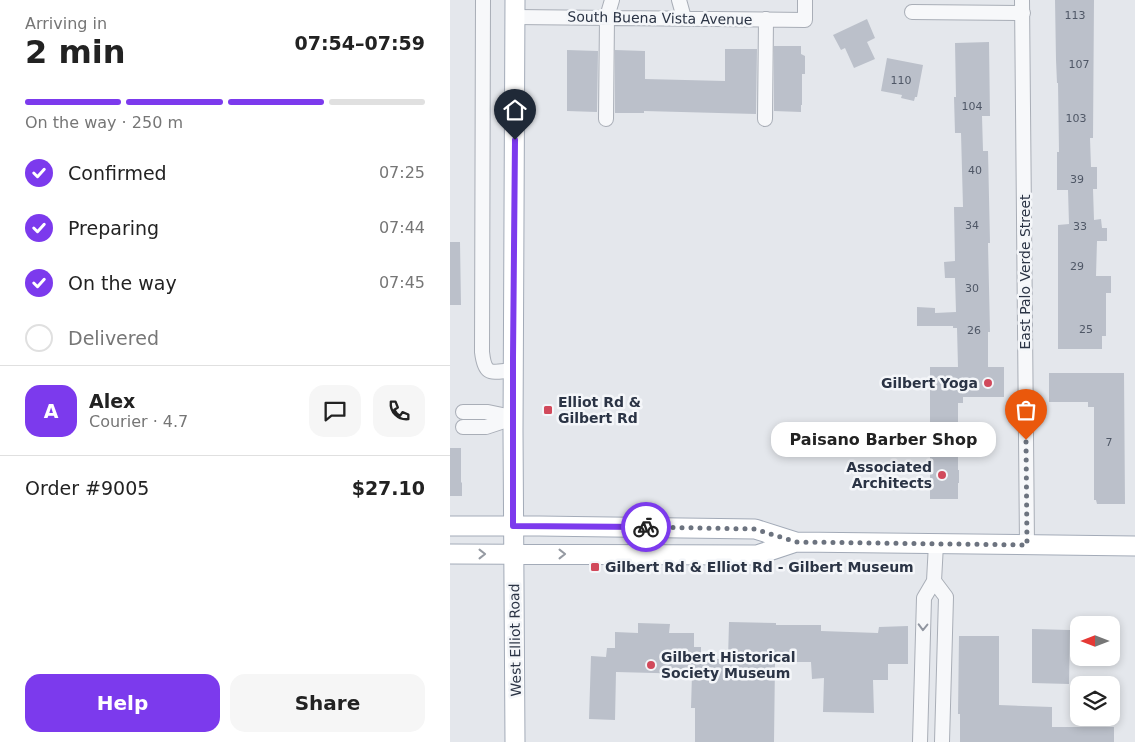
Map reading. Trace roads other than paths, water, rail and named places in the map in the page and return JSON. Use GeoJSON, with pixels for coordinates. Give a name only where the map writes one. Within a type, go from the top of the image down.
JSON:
{"type":"FeatureCollection","features":[{"type":"Feature","properties":{"kind":"main road","name":"West Elliot Road"},"geometry":{"type":"LineString","coordinates":[[515,8],[513,540],[516,742]]}},
{"type":"Feature","properties":{"kind":"main road"},"geometry":{"type":"LineString","coordinates":[[450,526],[513,540],[757,555],[796,542]]}},
{"type":"Feature","properties":{"kind":"main road"},"geometry":{"type":"LineString","coordinates":[[450,554],[513,540],[755,529],[796,542],[1135,546]]}},
{"type":"Feature","properties":{"kind":"street"},"geometry":{"type":"LineString","coordinates":[[483,0],[482,352],[483,364],[491,372],[513,370]]}},
{"type":"Feature","properties":{"kind":"street"},"geometry":{"type":"LineString","coordinates":[[606,119],[606,18],[612,0]]}},
{"type":"Feature","properties":{"kind":"street"},"geometry":{"type":"LineString","coordinates":[[679,0],[684,18]]}},
{"type":"Feature","properties":{"kind":"street","name":"South Buena Vista Avenue"},"geometry":{"type":"LineString","coordinates":[[515,8],[606,18],[805,20],[804,0]]}},
{"type":"Feature","properties":{"kind":"street"},"geometry":{"type":"LineString","coordinates":[[912,12],[1022,6]]}},
{"type":"Feature","properties":{"kind":"street","name":"East Palo Verde Street"},"geometry":{"type":"LineString","coordinates":[[1022,6],[1027,545]]}},
{"type":"Feature","properties":{"kind":"street"},"geometry":{"type":"LineString","coordinates":[[765,119],[766,19]]}},
{"type":"Feature","properties":{"kind":"street"},"geometry":{"type":"LineString","coordinates":[[463,412],[488,412],[513,418]]}},
{"type":"Feature","properties":{"kind":"street"},"geometry":{"type":"LineString","coordinates":[[463,427],[486,427],[513,418]]}},
{"type":"Feature","properties":{"kind":"street"},"geometry":{"type":"LineString","coordinates":[[934,581],[946,597],[943,736],[921,735],[924,598],[934,581],[936,544]]}},
{"type":"Feature","properties":{"kind":"street"},"geometry":{"type":"LineString","coordinates":[[922,678],[944,678]]}},
{"type":"Feature","properties":{"kind":"place","name":"Gilbert Yoga"},"geometry":{"type":"Point","coordinates":[988,383]}},
{"type":"Feature","properties":{"kind":"place","name":"Elliot Rd & Gilbert Rd"},"geometry":{"type":"Point","coordinates":[548,410]}},
{"type":"Feature","properties":{"kind":"place","name":"Paisano Barber Shop"},"geometry":{"type":"Point","coordinates":[1026,440]}},
{"type":"Feature","properties":{"kind":"place","name":"Associated Architects"},"geometry":{"type":"Point","coordinates":[942,475]}},
{"type":"Feature","properties":{"kind":"place","name":"Gilbert Rd & Elliot Rd - Gilbert Museum"},"geometry":{"type":"Point","coordinates":[595,567]}},
{"type":"Feature","properties":{"kind":"place","name":"Gilbert Historical Society Museum"},"geometry":{"type":"Point","coordinates":[651,665]}}]}
